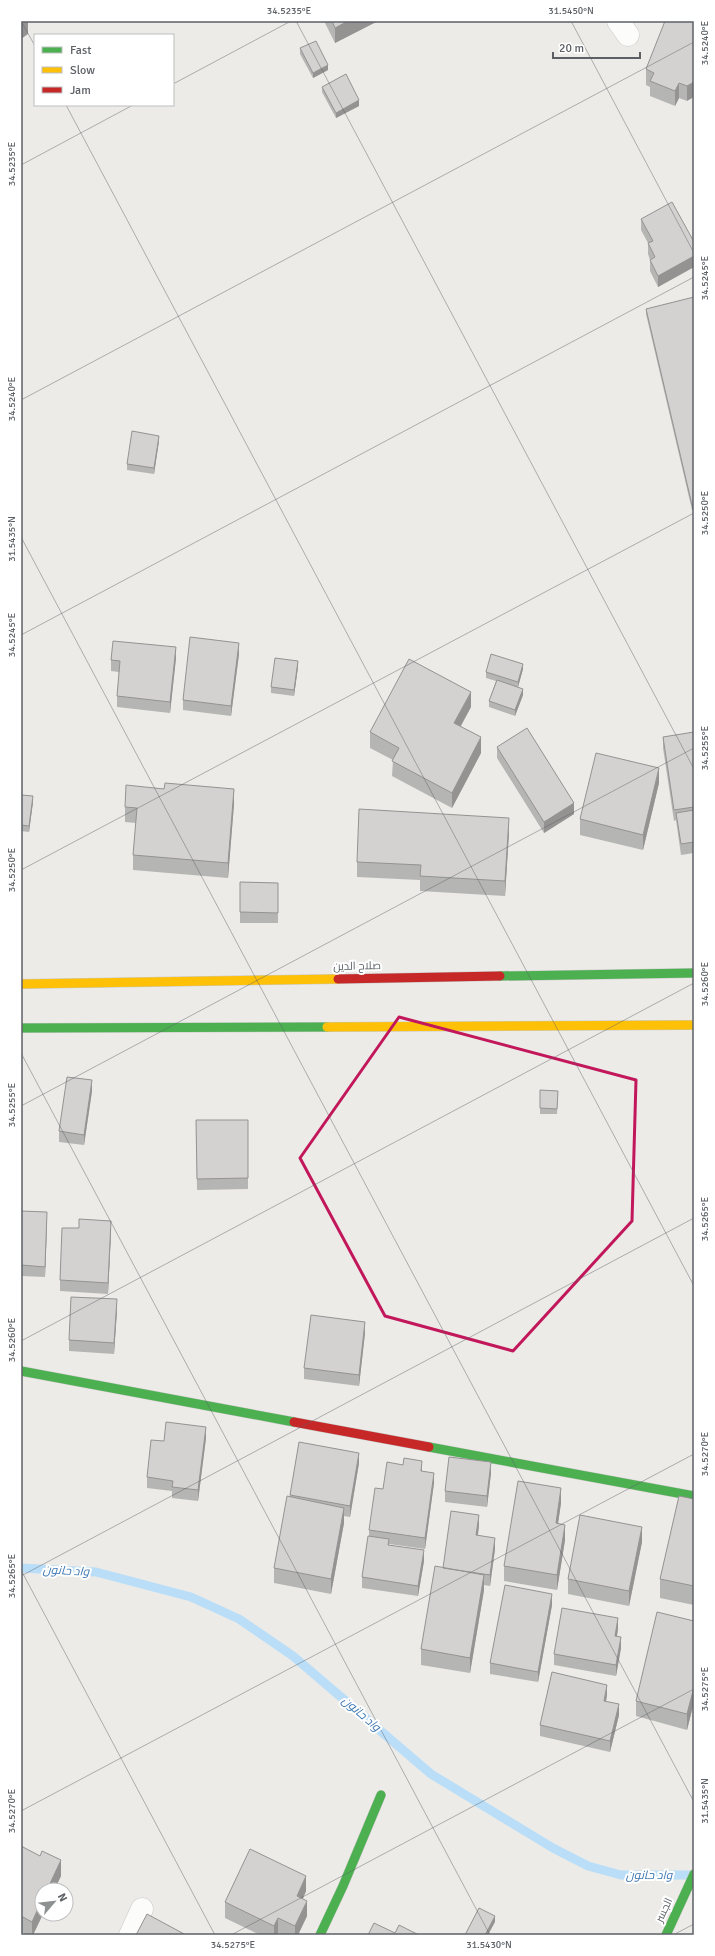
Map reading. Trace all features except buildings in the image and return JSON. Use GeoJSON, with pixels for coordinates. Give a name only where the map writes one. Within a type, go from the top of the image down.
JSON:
{"type":"FeatureCollection","features":[{"type":"Feature","properties":{"kind":"main road","name":"صلاح الدين"},"geometry":{"type":"LineString","coordinates":[[21,984],[694,973]]}},
{"type":"Feature","properties":{"kind":"main road"},"geometry":{"type":"LineString","coordinates":[[21,1028],[694,1025]]}},
{"type":"Feature","properties":{"kind":"main road"},"geometry":{"type":"LineString","coordinates":[[21,1370],[694,1496]]}},
{"type":"Feature","properties":{"kind":"main road"},"geometry":{"type":"LineString","coordinates":[[320,1935],[343,1886],[381,1795]]}},
{"type":"Feature","properties":{"kind":"main road","name":"الجسر"},"geometry":{"type":"LineString","coordinates":[[666,1935],[694,1874]]}},
{"type":"Feature","properties":{"kind":"street"},"geometry":{"type":"LineString","coordinates":[[130,1935],[142,1909]]}},
{"type":"Feature","properties":{"kind":"highlighted area"},"geometry":{"type":"Polygon","coordinates":[[[399,1017],[636,1080],[632,1221],[513,1351],[385,1316],[300,1158],[399,1017]]]}},
{"type":"Feature","properties":{"kind":"waterway","name":"واد حانون"},"geometry":{"type":"LineString","coordinates":[[21,1568],[96,1572],[191,1597],[239,1619],[293,1656],[431,1774],[553,1848],[588,1866],[621,1875],[692,1875]]}},
{"type":"Feature","properties":{"kind":"traffic: fast"},"geometry":{"type":"LineString","coordinates":[[500,976],[694,973]]}},
{"type":"Feature","properties":{"kind":"traffic: fast"},"geometry":{"type":"LineString","coordinates":[[21,1028],[327,1027]]}},
{"type":"Feature","properties":{"kind":"traffic: fast"},"geometry":{"type":"LineString","coordinates":[[21,1371],[294,1422]]}},
{"type":"Feature","properties":{"kind":"traffic: fast"},"geometry":{"type":"LineString","coordinates":[[429,1447],[694,1496]]}},
{"type":"Feature","properties":{"kind":"traffic: fast"},"geometry":{"type":"LineString","coordinates":[[320,1935],[343,1886],[381,1795]]}},
{"type":"Feature","properties":{"kind":"traffic: fast"},"geometry":{"type":"LineString","coordinates":[[666,1935],[694,1874]]}},
{"type":"Feature","properties":{"kind":"traffic: slow"},"geometry":{"type":"LineString","coordinates":[[21,984],[338,979]]}},
{"type":"Feature","properties":{"kind":"traffic: slow"},"geometry":{"type":"LineString","coordinates":[[327,1027],[694,1025]]}},
{"type":"Feature","properties":{"kind":"traffic: jam"},"geometry":{"type":"LineString","coordinates":[[338,979],[500,976]]}},
{"type":"Feature","properties":{"kind":"traffic: jam"},"geometry":{"type":"LineString","coordinates":[[294,1422],[429,1447]]}}]}
